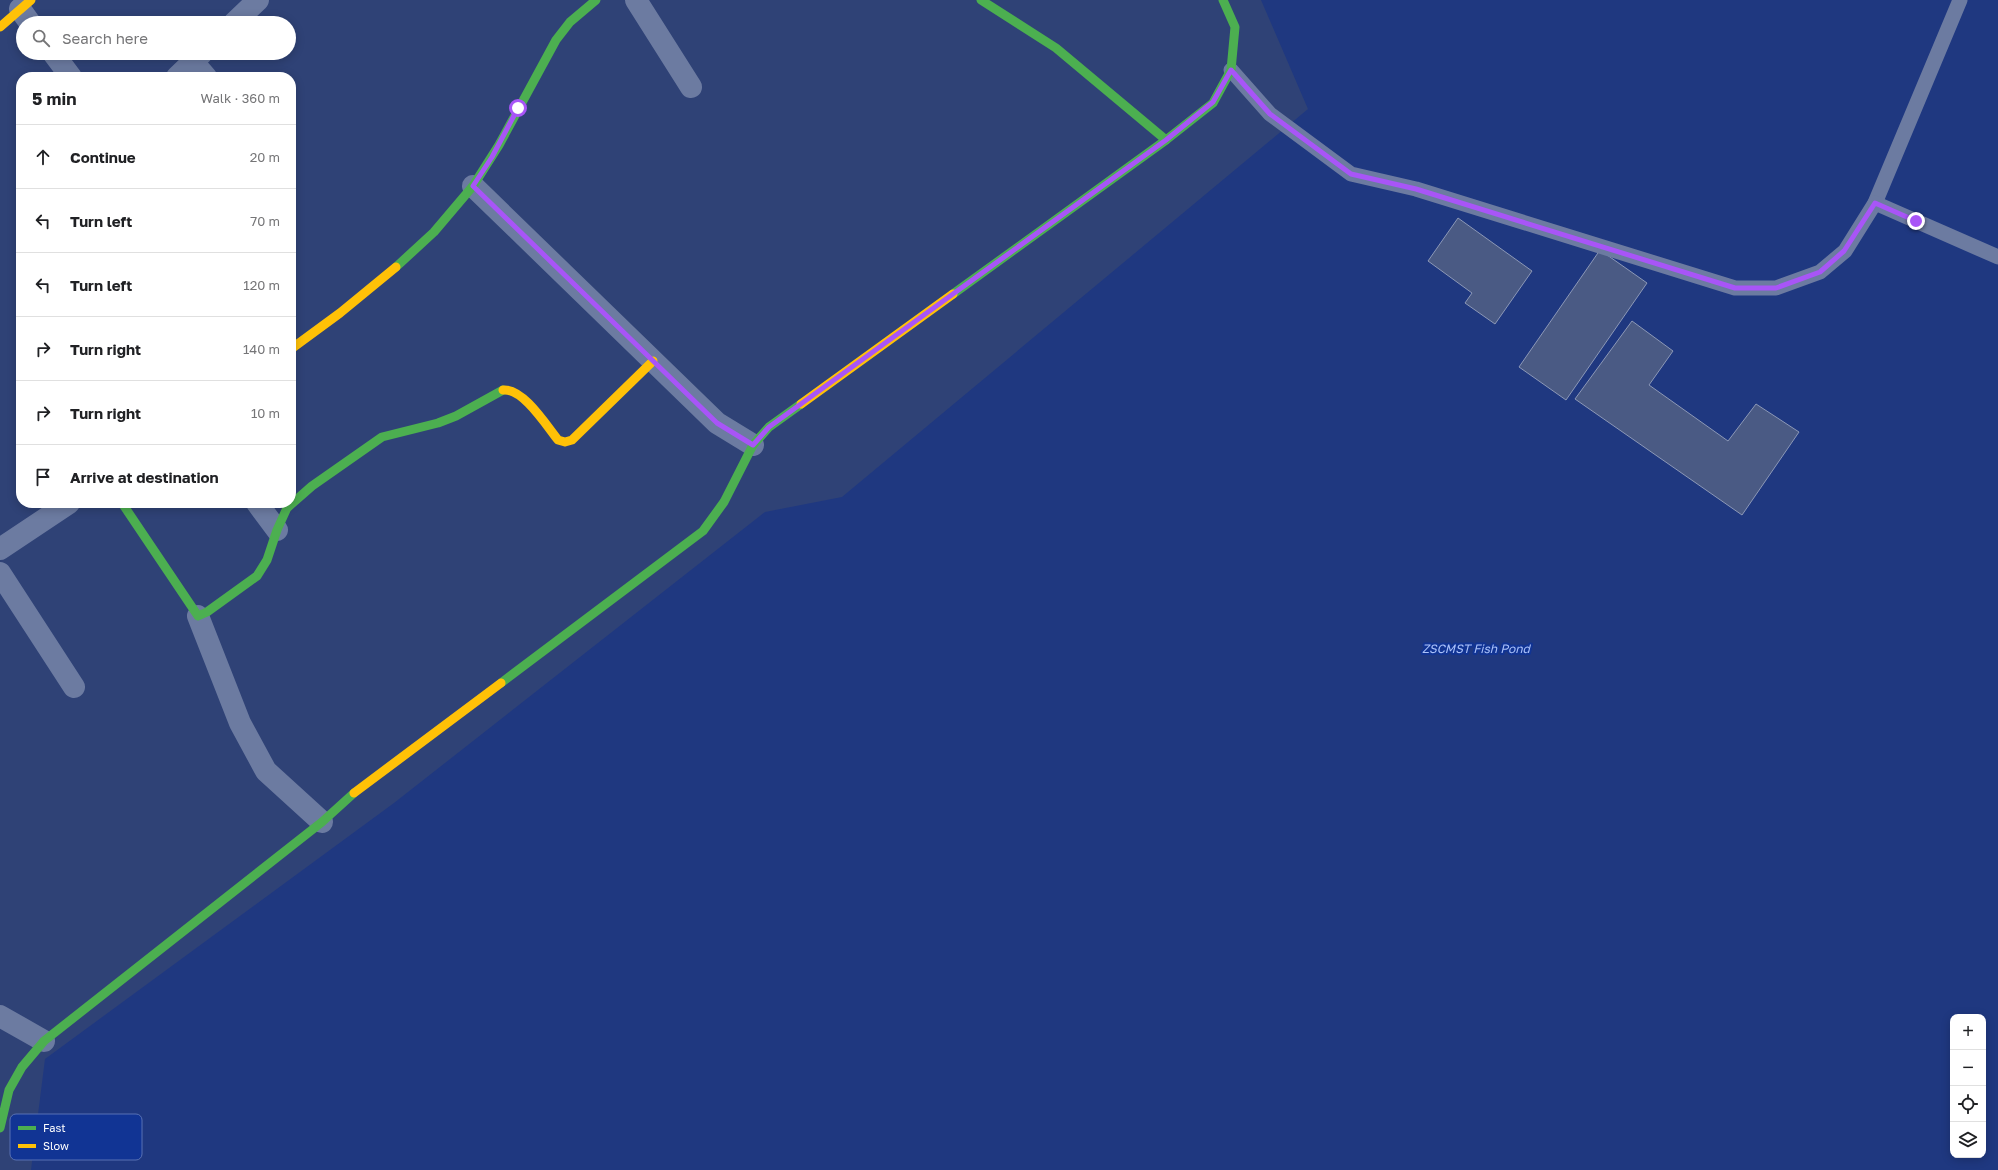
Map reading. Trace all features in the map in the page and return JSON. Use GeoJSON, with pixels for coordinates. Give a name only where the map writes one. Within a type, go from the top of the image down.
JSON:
{"type":"FeatureCollection","features":[{"type":"Feature","properties":{"kind":"street"},"geometry":{"type":"LineString","coordinates":[[241,16],[258,0]]}},
{"type":"Feature","properties":{"kind":"street"},"geometry":{"type":"LineString","coordinates":[[296,345],[336,316],[418,248],[443,224],[473,186],[492,157],[549,50],[570,22],[596,0]]}},
{"type":"Feature","properties":{"kind":"street"},"geometry":{"type":"LineString","coordinates":[[636,0],[691,88]]}},
{"type":"Feature","properties":{"kind":"street"},"geometry":{"type":"LineString","coordinates":[[980,0],[1056,48],[1166,140]]}},
{"type":"Feature","properties":{"kind":"street"},"geometry":{"type":"LineString","coordinates":[[0,1128],[9,1090],[22,1067],[44,1041],[322,822],[351,795],[703,532],[724,502],[753,445],[769,427],[1166,140],[1213,102],[1231,70],[1235,27],[1223,0]]}},
{"type":"Feature","properties":{"kind":"street"},"geometry":{"type":"LineString","coordinates":[[0,27],[16,18]]}},
{"type":"Feature","properties":{"kind":"street"},"geometry":{"type":"LineString","coordinates":[[58,60],[67,72]]}},
{"type":"Feature","properties":{"kind":"street"},"geometry":{"type":"LineString","coordinates":[[186,72],[201,64]]}},
{"type":"Feature","properties":{"kind":"street"},"geometry":{"type":"LineString","coordinates":[[473,186],[717,423],[753,445]]}},
{"type":"Feature","properties":{"kind":"street"},"geometry":{"type":"LineString","coordinates":[[296,500],[312,486],[382,437],[438,423],[456,416],[500,390],[510,389],[520,394],[558,440],[564,442],[572,440],[653,361]]}},
{"type":"Feature","properties":{"kind":"street"},"geometry":{"type":"LineString","coordinates":[[0,549],[62,508]]}},
{"type":"Feature","properties":{"kind":"street"},"geometry":{"type":"LineString","coordinates":[[125,508],[198,616],[240,723],[266,770],[322,822]]}},
{"type":"Feature","properties":{"kind":"street"},"geometry":{"type":"LineString","coordinates":[[261,508],[277,530]]}},
{"type":"Feature","properties":{"kind":"street"},"geometry":{"type":"LineString","coordinates":[[198,616],[207,612],[257,576],[267,560],[277,530],[287,508]]}},
{"type":"Feature","properties":{"kind":"street"},"geometry":{"type":"LineString","coordinates":[[0,573],[74,687]]}},
{"type":"Feature","properties":{"kind":"street"},"geometry":{"type":"LineString","coordinates":[[0,1016],[44,1041]]}},
{"type":"Feature","properties":{"kind":"lane"},"geometry":{"type":"LineString","coordinates":[[1231,70],[1270,114],[1351,174],[1416,189],[1735,288],[1776,288],[1820,272],[1844,251],[1875,203],[1960,0]]}},
{"type":"Feature","properties":{"kind":"lane"},"geometry":{"type":"LineString","coordinates":[[1875,203],[1998,258]]}},
{"type":"Feature","properties":{"kind":"water","name":"ZSCMST Fish Pond"},"geometry":{"type":"Polygon","coordinates":[[[1261,0],[1998,0],[1998,1170],[31,1170],[32,1160],[142,1160],[142,1114],[38,1114],[45,1059],[394,803],[765,512],[842,497],[1308,109],[1261,0]]]}},
{"type":"Feature","properties":{"kind":"building"},"geometry":{"type":"Polygon","coordinates":[[[1458,218],[1532,271],[1495,324],[1465,303],[1472,293],[1428,261],[1458,218]]]}},
{"type":"Feature","properties":{"kind":"building"},"geometry":{"type":"Polygon","coordinates":[[[1600,250],[1647,283],[1566,400],[1519,367],[1600,250]]]}},
{"type":"Feature","properties":{"kind":"building"},"geometry":{"type":"Polygon","coordinates":[[[1632,321],[1673,351],[1649,385],[1728,441],[1756,404],[1799,432],[1742,515],[1575,399],[1632,321]]]}},
{"type":"Feature","properties":{"kind":"traffic: fast"},"geometry":{"type":"LineString","coordinates":[[396,267],[434,232],[473,186],[499,145],[556,40],[570,22],[596,0]]}},
{"type":"Feature","properties":{"kind":"traffic: fast"},"geometry":{"type":"LineString","coordinates":[[981,0],[1056,48],[1166,140]]}},
{"type":"Feature","properties":{"kind":"traffic: fast"},"geometry":{"type":"LineString","coordinates":[[953,294],[1166,140],[1213,103],[1231,70],[1235,27],[1223,0]]}},
{"type":"Feature","properties":{"kind":"traffic: fast"},"geometry":{"type":"LineString","coordinates":[[296,500],[312,486],[382,437],[438,423],[456,416],[503,390]]}},
{"type":"Feature","properties":{"kind":"traffic: fast"},"geometry":{"type":"LineString","coordinates":[[501,683],[703,531],[724,502],[753,445],[769,427],[801,404]]}},
{"type":"Feature","properties":{"kind":"traffic: fast"},"geometry":{"type":"LineString","coordinates":[[125,508],[198,616],[207,612],[257,576],[267,560],[277,530],[287,508]]}},
{"type":"Feature","properties":{"kind":"traffic: fast"},"geometry":{"type":"LineString","coordinates":[[0,1128],[9,1090],[22,1067],[44,1041],[322,822],[354,793]]}},
{"type":"Feature","properties":{"kind":"traffic: slow"},"geometry":{"type":"LineString","coordinates":[[0,27],[31,0]]}},
{"type":"Feature","properties":{"kind":"traffic: slow"},"geometry":{"type":"LineString","coordinates":[[296,345],[340,313],[396,267]]}},
{"type":"Feature","properties":{"kind":"traffic: slow"},"geometry":{"type":"LineString","coordinates":[[801,404],[953,294]]}},
{"type":"Feature","properties":{"kind":"traffic: slow"},"geometry":{"type":"LineString","coordinates":[[503,390],[511,391],[526,401],[541,417],[558,440],[565,442],[572,440],[653,361]]}},
{"type":"Feature","properties":{"kind":"traffic: slow"},"geometry":{"type":"LineString","coordinates":[[354,793],[501,683]]}},
{"type":"Feature","properties":{"kind":"route"},"geometry":{"type":"LineString","coordinates":[[518,108],[492,157],[473,186],[717,423],[731,433],[753,445],[769,427],[1166,140],[1213,102],[1231,70],[1270,114],[1351,174],[1416,189],[1735,288],[1776,288],[1820,272],[1844,251],[1875,203],[1916,221]]}}]}
